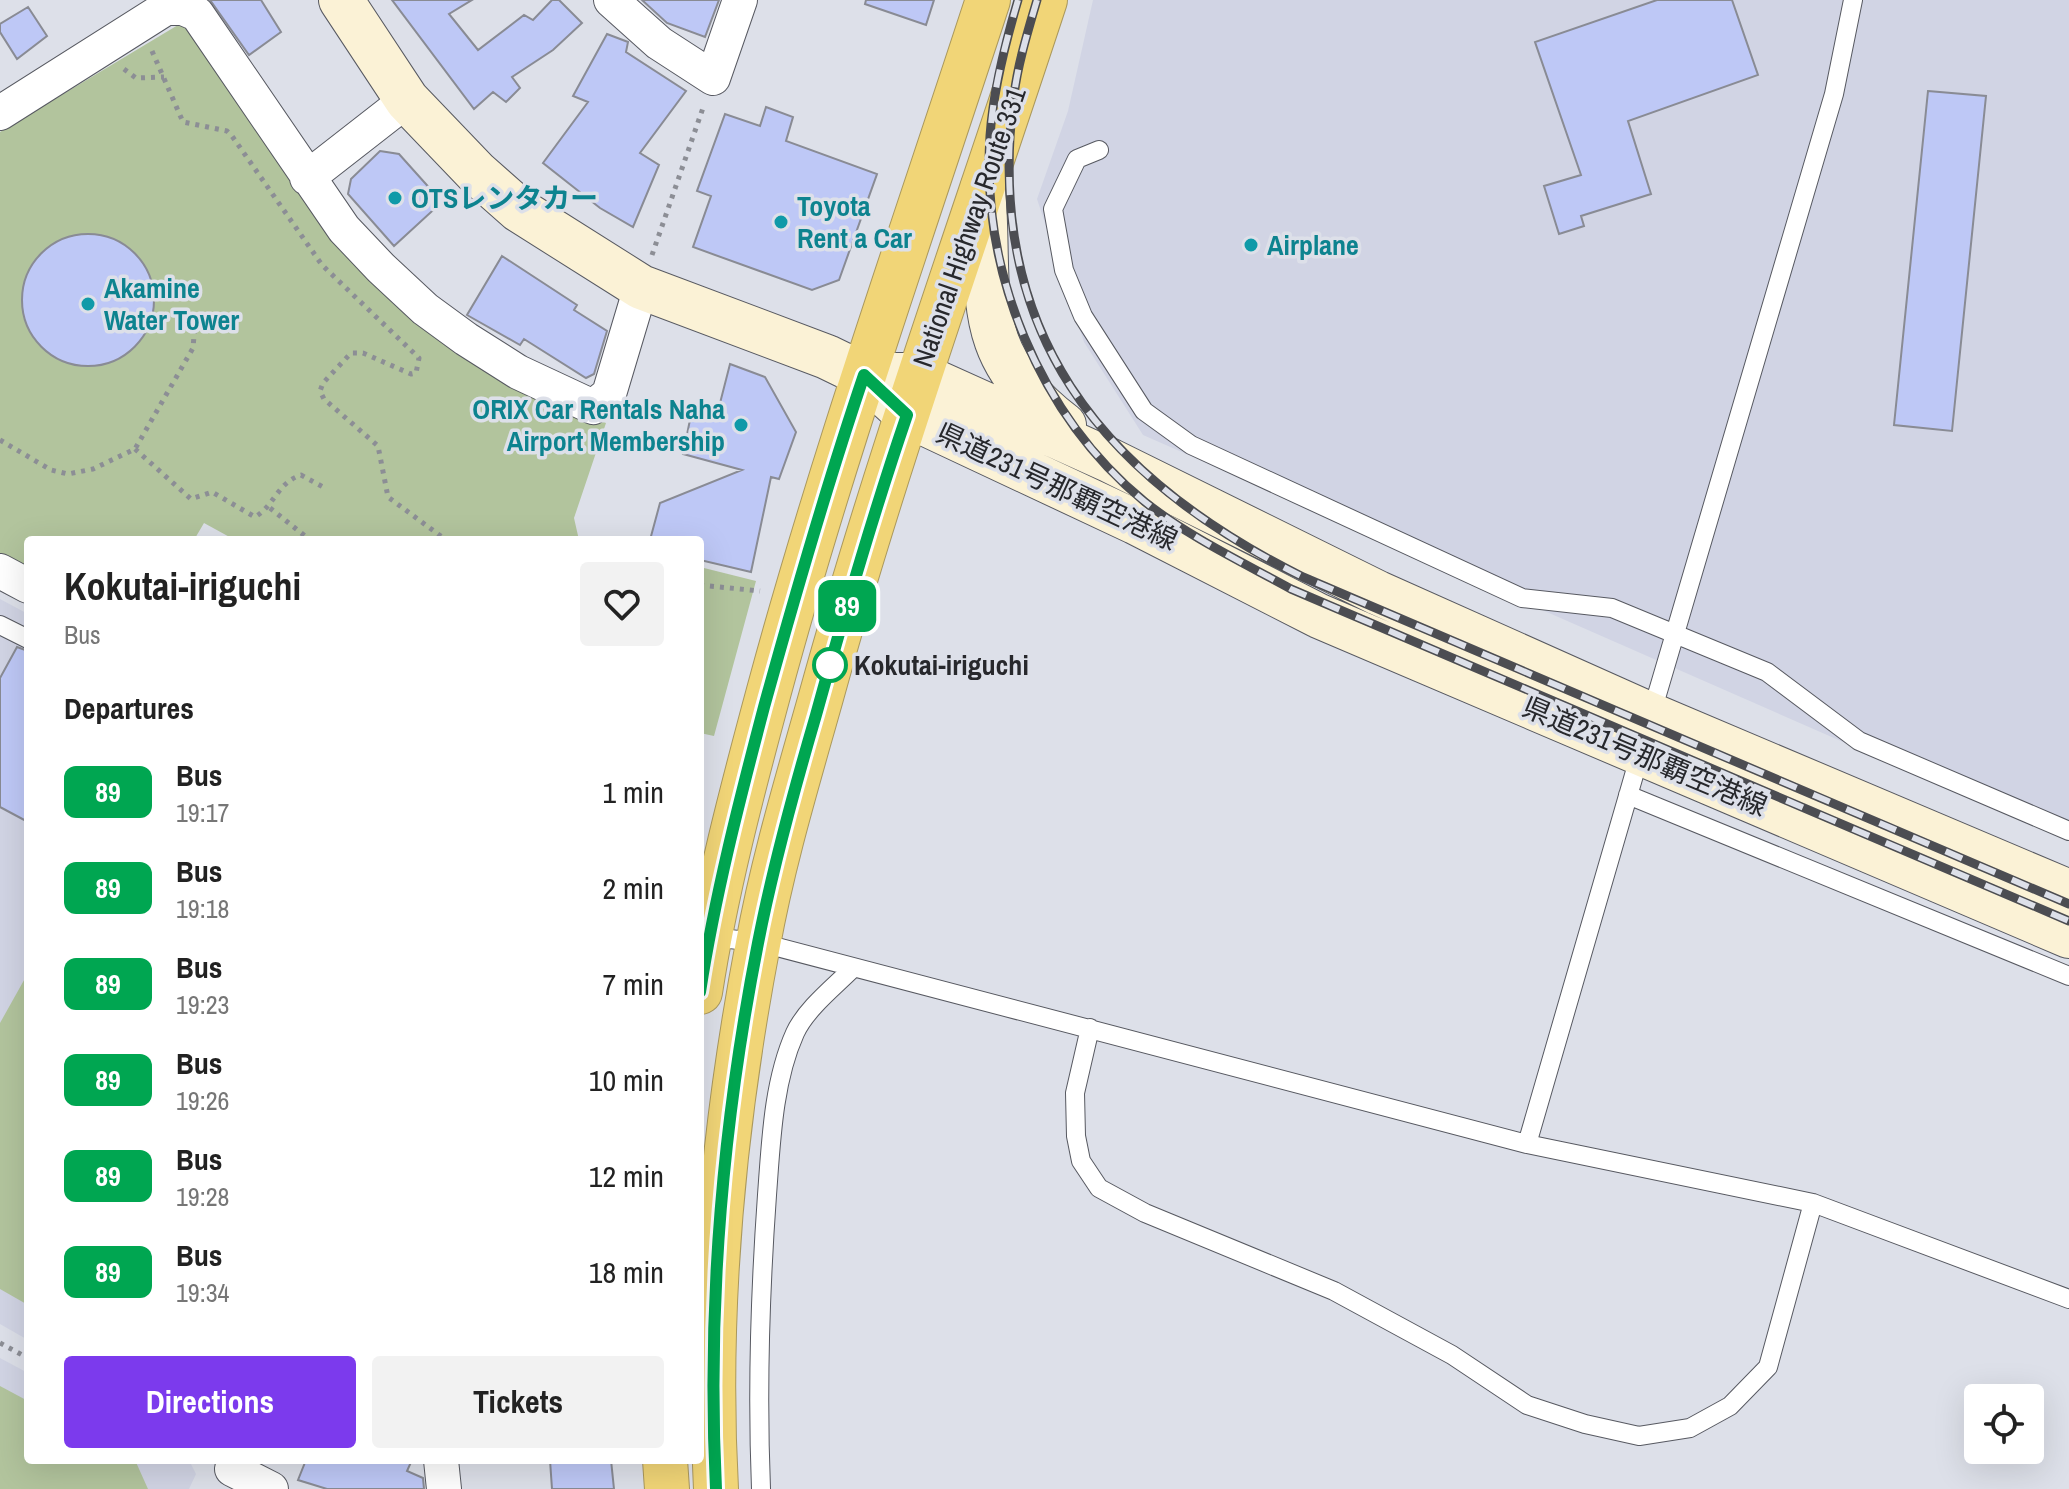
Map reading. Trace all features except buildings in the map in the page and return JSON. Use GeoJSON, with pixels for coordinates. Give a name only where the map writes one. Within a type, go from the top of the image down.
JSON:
{"type":"FeatureCollection","features":[{"type":"Feature","properties":{"kind":"highway","name":"National Highway Route 331"},"geometry":{"type":"LineString","coordinates":[[704,964],[732,830],[786,628],[864,375],[988,0]]}},
{"type":"Feature","properties":{"kind":"highway","name":"National Highway Route 331"},"geometry":{"type":"LineString","coordinates":[[716,1489],[714,1360],[720,1249],[731,1110],[758,942],[787,816],[832,656],[913,395],[1045,0]]}},
{"type":"Feature","properties":{"kind":"highway"},"geometry":{"type":"LineString","coordinates":[[665,1464],[667,1489]]}},
{"type":"Feature","properties":{"kind":"main road"},"geometry":{"type":"LineString","coordinates":[[341,0],[407,100],[476,172],[519,210],[641,287],[818,353],[864,375]]}},
{"type":"Feature","properties":{"kind":"main road"},"geometry":{"type":"LineString","coordinates":[[983,187],[985,290],[988,316],[999,349],[1034,401],[1111,461]]}},
{"type":"Feature","properties":{"kind":"main road","name":"県道231号那覇空港線"},"geometry":{"type":"LineString","coordinates":[[864,375],[913,395],[1111,461],[1378,593],[1646,734],[2069,936]]}},
{"type":"Feature","properties":{"kind":"main road","name":"県道231号那覇空港線"},"geometry":{"type":"LineString","coordinates":[[913,395],[1149,529],[1319,616],[2069,892]]}},
{"type":"Feature","properties":{"kind":"street"},"geometry":{"type":"LineString","coordinates":[[611,0],[659,43],[713,78],[740,0]]}},
{"type":"Feature","properties":{"kind":"street"},"geometry":{"type":"LineString","coordinates":[[0,113],[166,8],[183,8],[197,14],[344,229],[425,309],[518,372],[593,407],[609,394],[641,287]]}},
{"type":"Feature","properties":{"kind":"street"},"geometry":{"type":"LineString","coordinates":[[307,178],[407,100]]}},
{"type":"Feature","properties":{"kind":"street"},"geometry":{"type":"LineString","coordinates":[[0,571],[24,584]]}},
{"type":"Feature","properties":{"kind":"street"},"geometry":{"type":"LineString","coordinates":[[441,1464],[444,1489]]}},
{"type":"Feature","properties":{"kind":"street"},"geometry":{"type":"LineString","coordinates":[[230,1473],[271,1489]]}},
{"type":"Feature","properties":{"kind":"lane"},"geometry":{"type":"LineString","coordinates":[[1527,1144],[1834,94],[1853,0]]}},
{"type":"Feature","properties":{"kind":"lane"},"geometry":{"type":"LineString","coordinates":[[1099,150],[1077,159],[1053,209],[1064,270],[1083,316],[1144,411],[1191,445],[1522,598],[1612,608],[1767,672],[1859,741],[2069,831]]}},
{"type":"Feature","properties":{"kind":"lane"},"geometry":{"type":"LineString","coordinates":[[0,625],[24,637]]}},
{"type":"Feature","properties":{"kind":"lane"},"geometry":{"type":"LineString","coordinates":[[1628,795],[2069,976]]}},
{"type":"Feature","properties":{"kind":"lane"},"geometry":{"type":"LineString","coordinates":[[708,937],[758,942],[1527,1144],[1813,1203],[2069,1299]]}},
{"type":"Feature","properties":{"kind":"lane"},"geometry":{"type":"LineString","coordinates":[[761,1489],[758,1403],[761,1280],[771,1139],[783,1067],[796,1030],[852,969]]}},
{"type":"Feature","properties":{"kind":"lane"},"geometry":{"type":"LineString","coordinates":[[1090,1028],[1075,1093],[1076,1136],[1081,1161],[1099,1188],[1145,1213],[1334,1291],[1452,1355],[1527,1405],[1585,1424],[1639,1436],[1690,1428],[1730,1406],[1768,1367],[1813,1203]]}},
{"type":"Feature","properties":{"kind":"path"},"geometry":{"type":"LineString","coordinates":[[135,28],[158,62],[183,122],[227,131],[232,136],[322,265],[419,358],[420,366],[416,373],[411,374],[363,353],[351,353],[323,383],[320,391],[324,399],[378,446],[388,497],[441,536]]}},
{"type":"Feature","properties":{"kind":"path"},"geometry":{"type":"LineString","coordinates":[[641,287],[713,78]]}},
{"type":"Feature","properties":{"kind":"path"},"geometry":{"type":"LineString","coordinates":[[0,440],[51,470],[68,474],[93,469],[135,449],[193,348],[195,324]]}},
{"type":"Feature","properties":{"kind":"path"},"geometry":{"type":"LineString","coordinates":[[135,449],[191,499],[212,492],[255,517],[270,508],[276,492],[288,479],[301,475],[325,488]]}},
{"type":"Feature","properties":{"kind":"path"},"geometry":{"type":"LineString","coordinates":[[270,508],[305,536]]}},
{"type":"Feature","properties":{"kind":"path"},"geometry":{"type":"LineString","coordinates":[[704,585],[761,591]]}},
{"type":"Feature","properties":{"kind":"path"},"geometry":{"type":"LineString","coordinates":[[0,1343],[24,1356]]}},
{"type":"Feature","properties":{"kind":"shaded area"},"geometry":{"type":"Polygon","coordinates":[[[1093,0],[2069,0],[2069,841],[1143,435],[1084,342],[1037,199],[1068,111],[1093,0]]]}},
{"type":"Feature","properties":{"kind":"shaded area"},"geometry":{"type":"Polygon","coordinates":[[[0,599],[24,612],[24,1338],[0,1324],[0,599]]]}},
{"type":"Feature","properties":{"kind":"shaded area"},"geometry":{"type":"Polygon","coordinates":[[[0,1358],[24,1371],[24,1464],[191,1464],[196,1474],[189,1489],[0,1489],[0,1358]]]}},
{"type":"Feature","properties":{"kind":"green space"},"geometry":{"type":"Polygon","coordinates":[[[178,25],[185,25],[285,168],[492,374],[606,423],[574,518],[578,536],[228,536],[204,523],[196,536],[24,536],[24,567],[0,554],[0,132],[178,25]]]}},
{"type":"Feature","properties":{"kind":"green space"},"geometry":{"type":"Polygon","coordinates":[[[704,568],[756,581],[714,736],[704,734],[704,568]]]}},
{"type":"Feature","properties":{"kind":"green space"},"geometry":{"type":"Polygon","coordinates":[[[24,980],[24,1303],[0,1289],[0,1023],[24,980]]]}},
{"type":"Feature","properties":{"kind":"green space"},"geometry":{"type":"Polygon","coordinates":[[[0,1386],[24,1399],[24,1464],[137,1464],[148,1489],[0,1489],[0,1386]]]}},
{"type":"Feature","properties":{"kind":"railway"},"geometry":{"type":"LineString","coordinates":[[1018,0],[1000,68],[990,136],[990,187],[996,238],[1007,289],[1024,337],[1047,384],[1075,427],[1108,467],[1145,502],[1198,538],[1291,589],[2069,921]]}},
{"type":"Feature","properties":{"kind":"railway"},"geometry":{"type":"LineString","coordinates":[[1037,0],[1014,95],[1009,179],[1018,256],[1038,325],[1071,387],[1114,442],[1168,492],[1231,537],[1303,577],[2069,904]]}},
{"type":"Feature","properties":{"kind":"bus line","name":"89"},"geometry":{"type":"LineString","coordinates":[[704,966],[714,901],[739,801],[786,628],[864,375],[907,415],[836,641],[787,816],[758,942],[731,1110],[720,1249],[714,1360],[716,1489]]}},
{"type":"Feature","properties":{"kind":"place","name":"OTSレンタカー"},"geometry":{"type":"Point","coordinates":[395,198]}},
{"type":"Feature","properties":{"kind":"place","name":"Toyota Rent a Car"},"geometry":{"type":"Point","coordinates":[781,222]}},
{"type":"Feature","properties":{"kind":"place","name":"Airplane"},"geometry":{"type":"Point","coordinates":[1251,245]}},
{"type":"Feature","properties":{"kind":"place","name":"Akamine Water Tower"},"geometry":{"type":"Point","coordinates":[88,304]}},
{"type":"Feature","properties":{"kind":"place","name":"ORIX Car Rentals Naha Airport Membership"},"geometry":{"type":"Point","coordinates":[741,425]}},
{"type":"Feature","properties":{"kind":"place","name":"Kokutai-iriguchi"},"geometry":{"type":"Point","coordinates":[830,665]}}]}
